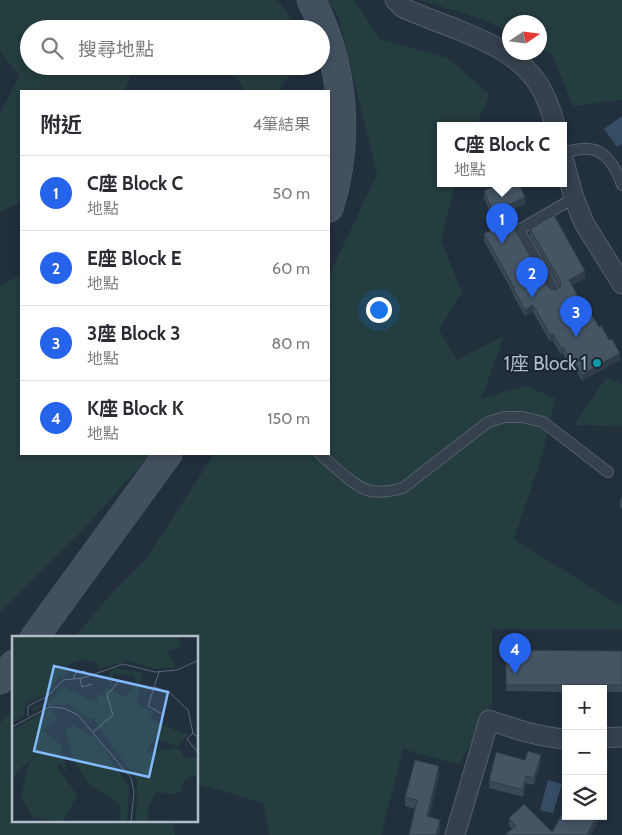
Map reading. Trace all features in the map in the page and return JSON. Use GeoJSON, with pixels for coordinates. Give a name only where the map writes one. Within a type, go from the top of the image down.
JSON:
{"type":"FeatureCollection","features":[{"type":"Feature","properties":{"kind":"main road"},"geometry":{"type":"LineString","coordinates":[[311,0],[320,20]]}},
{"type":"Feature","properties":{"kind":"main road"},"geometry":{"type":"LineString","coordinates":[[330,45],[342,110],[337,177],[330,204]]}},
{"type":"Feature","properties":{"kind":"main road"},"geometry":{"type":"LineString","coordinates":[[35,636],[167,455]]}},
{"type":"Feature","properties":{"kind":"main road"},"geometry":{"type":"LineString","coordinates":[[0,680],[12,666]]}},
{"type":"Feature","properties":{"kind":"street"},"geometry":{"type":"LineString","coordinates":[[394,0],[403,8],[481,39],[513,57],[526,69],[546,96],[554,122]]}},
{"type":"Feature","properties":{"kind":"street"},"geometry":{"type":"LineString","coordinates":[[567,173],[584,223],[622,284]]}},
{"type":"Feature","properties":{"kind":"street"},"geometry":{"type":"LineString","coordinates":[[455,835],[489,720],[519,731],[562,738]]}},
{"type":"Feature","properties":{"kind":"street"},"geometry":{"type":"LineString","coordinates":[[607,738],[622,737]]}},
{"type":"Feature","properties":{"kind":"lane"},"geometry":{"type":"LineString","coordinates":[[567,152],[590,148],[598,151],[610,161],[622,185]]}},
{"type":"Feature","properties":{"kind":"lane"},"geometry":{"type":"LineString","coordinates":[[554,290],[519,230],[574,198]]}},
{"type":"Feature","properties":{"kind":"lane"},"geometry":{"type":"LineString","coordinates":[[321,455],[356,484],[370,491],[388,492],[402,488],[488,422],[505,417],[522,417],[543,422],[608,472]]}},
{"type":"Feature","properties":{"kind":"green space"},"geometry":{"type":"Polygon","coordinates":[[[0,0],[277,0],[293,20],[20,20],[20,75],[131,75],[124,90],[20,90],[20,202],[0,212],[0,113],[19,76],[0,51],[0,0]]]}},
{"type":"Feature","properties":{"kind":"green space"},"geometry":{"type":"Polygon","coordinates":[[[327,0],[354,0],[380,39],[448,58],[490,95],[477,122],[437,122],[437,187],[455,187],[441,239],[462,292],[439,330],[457,360],[504,336],[482,398],[526,386],[555,398],[542,456],[514,539],[619,605],[622,603],[622,630],[492,629],[492,704],[459,765],[403,749],[381,835],[269,835],[263,803],[199,784],[199,636],[76,636],[109,596],[145,560],[213,455],[330,455],[330,274],[377,174],[338,16],[327,0]]]}},
{"type":"Feature","properties":{"kind":"green space"},"geometry":{"type":"Polygon","coordinates":[[[420,0],[622,0],[622,100],[573,106],[552,54],[547,52],[547,15],[502,15],[502,29],[485,20],[420,0]]]}},
{"type":"Feature","properties":{"kind":"green space"},"geometry":{"type":"Polygon","coordinates":[[[234,75],[290,75],[279,90],[245,90],[234,75]]]}},
{"type":"Feature","properties":{"kind":"green space"},"geometry":{"type":"Polygon","coordinates":[[[20,275],[20,455],[150,455],[82,531],[0,612],[0,286],[20,275]]]}},
{"type":"Feature","properties":{"kind":"green space"},"geometry":{"type":"Polygon","coordinates":[[[607,377],[622,384],[622,426],[574,425],[607,377]]]}},
{"type":"Feature","properties":{"kind":"green space"},"geometry":{"type":"Polygon","coordinates":[[[12,711],[12,822],[173,822],[175,835],[0,835],[0,723],[12,711]]]}},
{"type":"Feature","properties":{"kind":"water"},"geometry":{"type":"Polygon","coordinates":[[[622,116],[622,144],[617,147],[604,129],[622,116]]]}},
{"type":"Feature","properties":{"kind":"water"},"geometry":{"type":"Polygon","coordinates":[[[548,780],[562,784],[553,813],[540,810],[548,780]]]}},
{"type":"Feature","properties":{"kind":"building"},"geometry":{"type":"Polygon","coordinates":[[[492,187],[521,187],[525,197],[493,212],[484,191],[492,187]]]}},
{"type":"Feature","properties":{"kind":"building"},"geometry":{"type":"Polygon","coordinates":[[[554,215],[585,271],[569,280],[588,314],[590,312],[599,327],[601,325],[609,340],[612,339],[620,353],[582,375],[574,360],[572,362],[553,334],[550,335],[533,305],[525,310],[484,234],[509,219],[548,287],[555,290],[560,287],[560,280],[530,229],[554,215]]]}},
{"type":"Feature","properties":{"kind":"building"},"geometry":{"type":"Polygon","coordinates":[[[506,650],[622,651],[622,685],[506,685],[506,650]]]}},
{"type":"Feature","properties":{"kind":"building"},"geometry":{"type":"Polygon","coordinates":[[[528,751],[541,755],[534,778],[526,776],[523,790],[489,781],[496,752],[525,760],[528,751]]]}},
{"type":"Feature","properties":{"kind":"building"},"geometry":{"type":"Polygon","coordinates":[[[415,760],[439,766],[427,816],[440,820],[436,835],[409,835],[417,800],[405,797],[415,760]]]}},
{"type":"Feature","properties":{"kind":"building"},"geometry":{"type":"Polygon","coordinates":[[[524,804],[552,832],[562,814],[562,820],[595,820],[587,835],[505,835],[516,826],[509,818],[524,804]]]}},
{"type":"Feature","properties":{"kind":"place","name":"C座 Block C"},"geometry":{"type":"Point","coordinates":[502,244]}},
{"type":"Feature","properties":{"kind":"place","name":"E座 Block E"},"geometry":{"type":"Point","coordinates":[532,298]}},
{"type":"Feature","properties":{"kind":"place","name":"3座 Block 3"},"geometry":{"type":"Point","coordinates":[576,337]}},
{"type":"Feature","properties":{"kind":"place","name":"1座 Block 1"},"geometry":{"type":"Point","coordinates":[597,363]}},
{"type":"Feature","properties":{"kind":"place","name":"K座 Block K"},"geometry":{"type":"Point","coordinates":[515,674]}}]}
